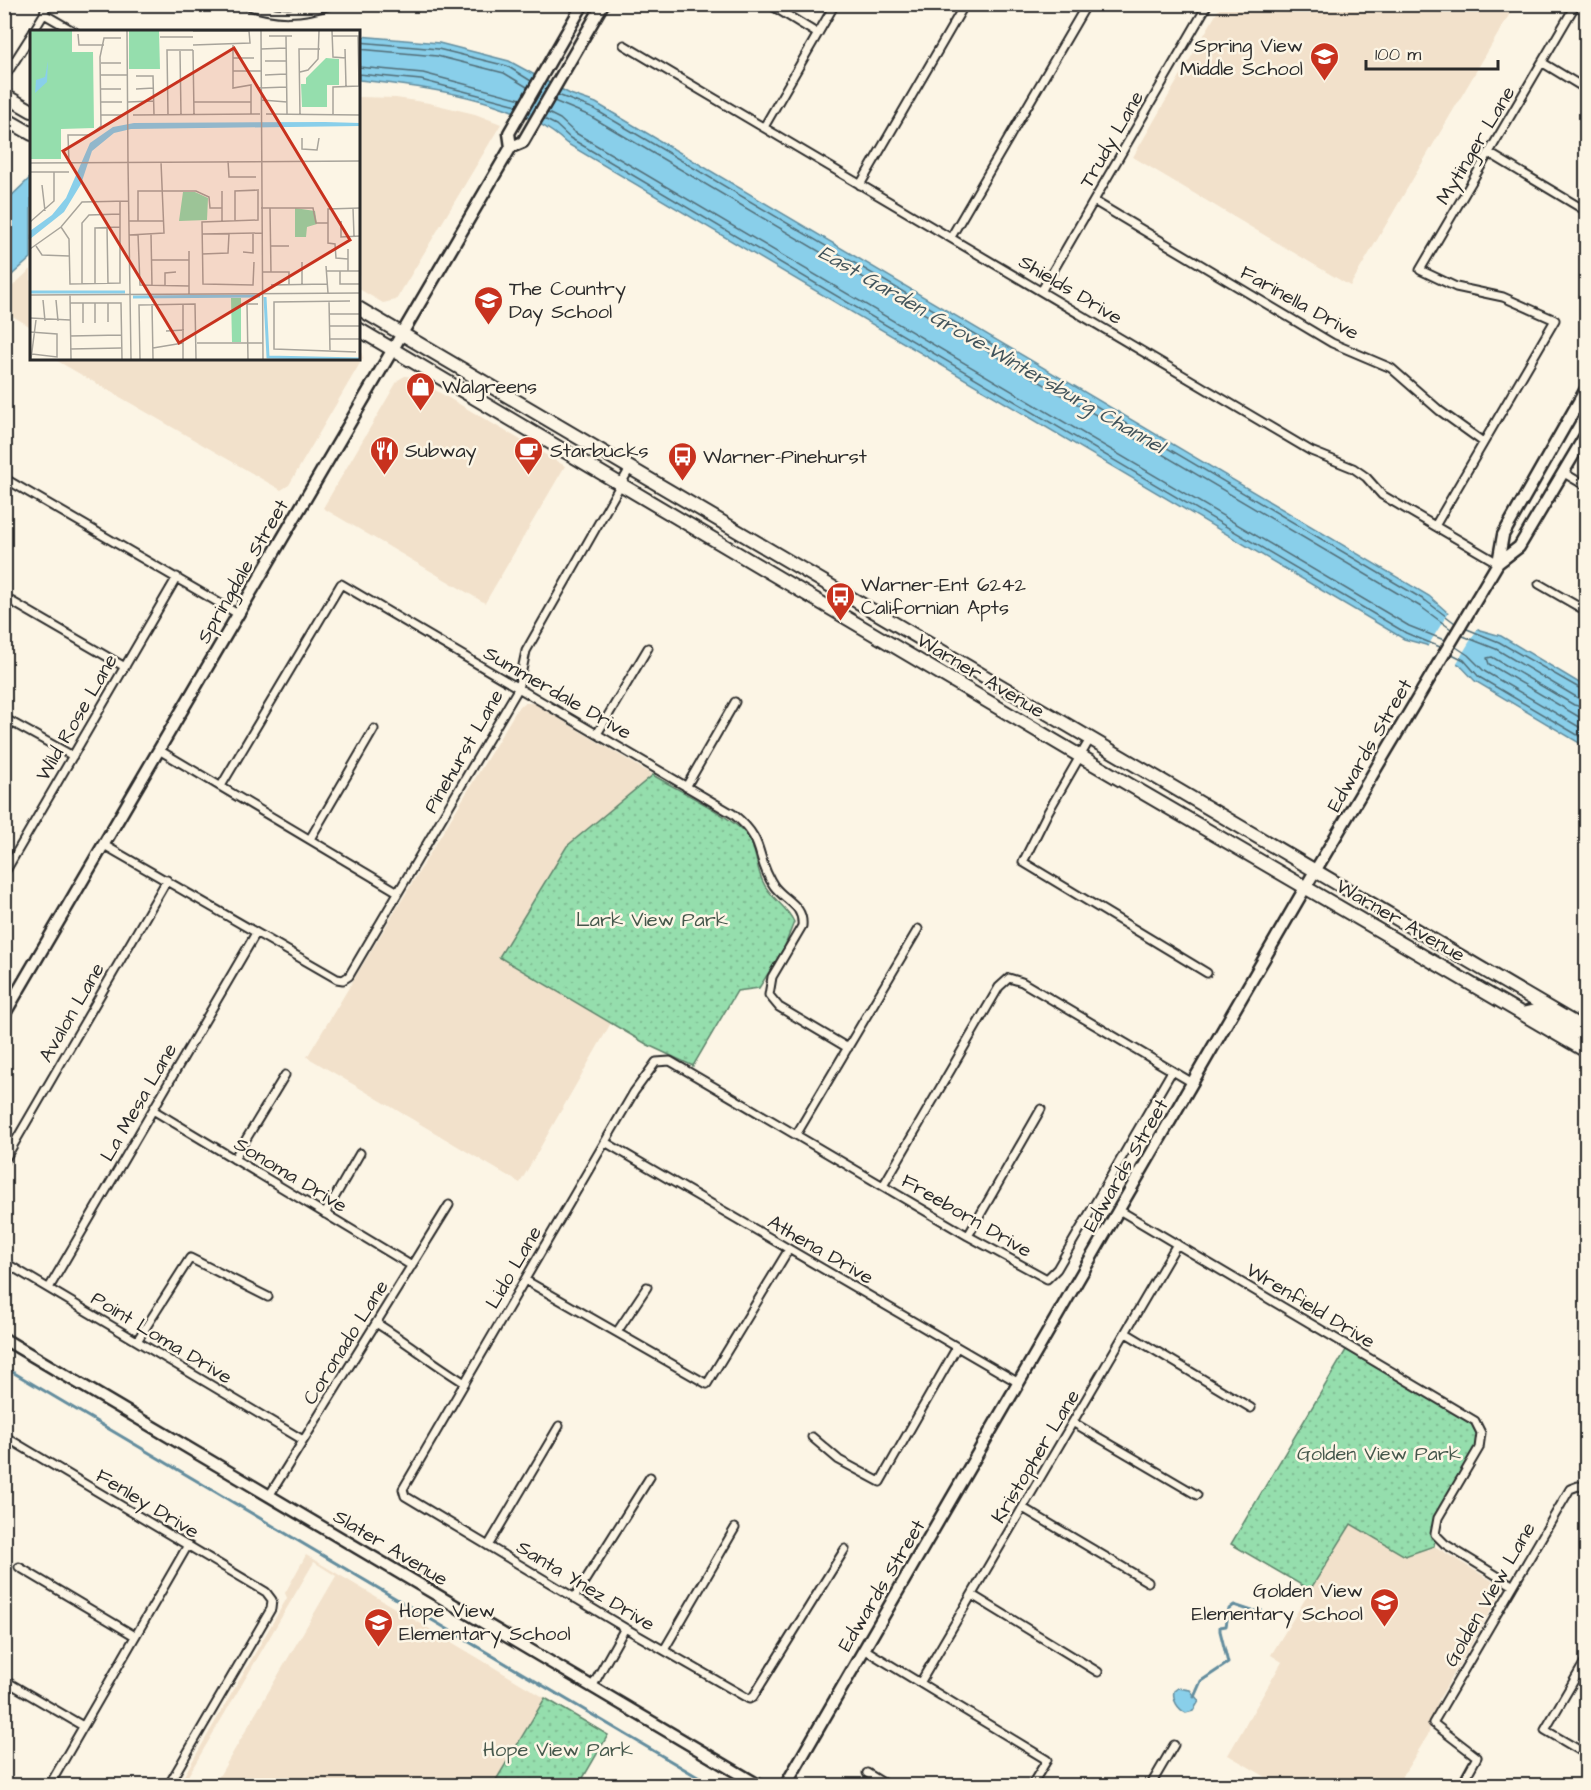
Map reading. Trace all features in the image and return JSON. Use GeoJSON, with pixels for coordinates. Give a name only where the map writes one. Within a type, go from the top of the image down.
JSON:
{"type":"FeatureCollection","features":[{"type":"Feature","properties":{"kind":"main road","name":"Springdale Street"},"geometry":{"type":"LineString","coordinates":[[511,147],[509,133],[583,4]]}},
{"type":"Feature","properties":{"kind":"main road","name":"Springdale Street"},"geometry":{"type":"LineString","coordinates":[[4,1015],[511,147],[523,142],[603,4]]}},
{"type":"Feature","properties":{"kind":"main road"},"geometry":{"type":"LineString","coordinates":[[4,96],[30,110]]}},
{"type":"Feature","properties":{"kind":"main road"},"geometry":{"type":"LineString","coordinates":[[4,118],[30,133]]}},
{"type":"Feature","properties":{"kind":"main road","name":"Warner Avenue"},"geometry":{"type":"LineString","coordinates":[[360,309],[1587,1031]]}},
{"type":"Feature","properties":{"kind":"main road","name":"Warner Avenue"},"geometry":{"type":"LineString","coordinates":[[360,330],[1080,756],[1587,1051]]}},
{"type":"Feature","properties":{"kind":"main road","name":"Edwards Street"},"geometry":{"type":"LineString","coordinates":[[785,1785],[1305,888],[1498,563],[1503,535],[1587,389]]}},
{"type":"Feature","properties":{"kind":"main road"},"geometry":{"type":"LineString","coordinates":[[494,408],[502,401],[542,424],[564,429]]}},
{"type":"Feature","properties":{"kind":"main road","name":"Edwards Street"},"geometry":{"type":"LineString","coordinates":[[1498,563],[1519,547],[1587,434]]}},
{"type":"Feature","properties":{"kind":"main road"},"geometry":{"type":"LineString","coordinates":[[1458,976],[1483,981],[1514,999],[1532,998]]}},
{"type":"Feature","properties":{"kind":"main road"},"geometry":{"type":"LineString","coordinates":[[1522,1014],[1535,1011],[1573,1033],[1587,1031]]}},
{"type":"Feature","properties":{"kind":"main road","name":"Slater Avenue"},"geometry":{"type":"LineString","coordinates":[[4,1339],[760,1785]]}},
{"type":"Feature","properties":{"kind":"street"},"geometry":{"type":"LineString","coordinates":[[34,30],[44,14],[46,4]]}},
{"type":"Feature","properties":{"kind":"street"},"geometry":{"type":"LineString","coordinates":[[245,5],[278,14],[306,13],[333,4]]}},
{"type":"Feature","properties":{"kind":"street"},"geometry":{"type":"LineString","coordinates":[[769,4],[818,34]]}},
{"type":"Feature","properties":{"kind":"street"},"geometry":{"type":"LineString","coordinates":[[764,127],[835,4]]}},
{"type":"Feature","properties":{"kind":"street"},"geometry":{"type":"LineString","coordinates":[[860,185],[965,4]]}},
{"type":"Feature","properties":{"kind":"street"},"geometry":{"type":"LineString","coordinates":[[951,237],[1087,4]]}},
{"type":"Feature","properties":{"kind":"street","name":"Trudy Lane"},"geometry":{"type":"LineString","coordinates":[[1042,290],[1208,4]]}},
{"type":"Feature","properties":{"kind":"street","name":"Mytinger Lane"},"geometry":{"type":"LineString","coordinates":[[1483,442],[1555,320],[1503,297],[1456,287],[1420,270],[1576,4]]}},
{"type":"Feature","properties":{"kind":"street"},"geometry":{"type":"LineString","coordinates":[[44,14],[72,30]]}},
{"type":"Feature","properties":{"kind":"street"},"geometry":{"type":"LineString","coordinates":[[4,78],[30,36]]}},
{"type":"Feature","properties":{"kind":"street","name":"Shields Drive"},"geometry":{"type":"LineString","coordinates":[[624,45],[1311,451],[1326,455],[1353,468],[1366,477],[1382,495],[1498,563]]}},
{"type":"Feature","properties":{"kind":"street"},"geometry":{"type":"LineString","coordinates":[[1543,63],[1587,89]]}},
{"type":"Feature","properties":{"kind":"street"},"geometry":{"type":"LineString","coordinates":[[1489,153],[1587,211]]}},
{"type":"Feature","properties":{"kind":"street","name":"Farinella Drive"},"geometry":{"type":"LineString","coordinates":[[1094,201],[1332,343],[1391,368],[1440,411],[1483,442]]}},
{"type":"Feature","properties":{"kind":"street"},"geometry":{"type":"LineString","coordinates":[[1435,526],[1483,442]]}},
{"type":"Feature","properties":{"kind":"street","name":"Pinehurst Lane"},"geometry":{"type":"LineString","coordinates":[[256,933],[337,980],[343,980],[349,976],[518,689],[526,651],[630,468]]}},
{"type":"Feature","properties":{"kind":"street"},"geometry":{"type":"LineString","coordinates":[[1564,473],[1587,486]]}},
{"type":"Feature","properties":{"kind":"street"},"geometry":{"type":"LineString","coordinates":[[4,478],[238,614]]}},
{"type":"Feature","properties":{"kind":"street","name":"Wild Rose Lane"},"geometry":{"type":"LineString","coordinates":[[4,874],[177,577]]}},
{"type":"Feature","properties":{"kind":"street","name":"Summerdale Drive"},"geometry":{"type":"LineString","coordinates":[[221,786],[341,584],[733,814],[754,834],[774,886],[800,909],[803,919],[802,926],[772,977],[769,994],[779,1007],[848,1048]]}},
{"type":"Feature","properties":{"kind":"street"},"geometry":{"type":"LineString","coordinates":[[1539,584],[1587,611]]}},
{"type":"Feature","properties":{"kind":"street"},"geometry":{"type":"LineString","coordinates":[[4,597],[125,667]]}},
{"type":"Feature","properties":{"kind":"street"},"geometry":{"type":"LineString","coordinates":[[597,734],[648,648]]}},
{"type":"Feature","properties":{"kind":"street"},"geometry":{"type":"LineString","coordinates":[[686,787],[735,702]]}},
{"type":"Feature","properties":{"kind":"street"},"geometry":{"type":"LineString","coordinates":[[4,718],[73,756]]}},
{"type":"Feature","properties":{"kind":"street"},"geometry":{"type":"LineString","coordinates":[[309,839],[374,729]]}},
{"type":"Feature","properties":{"kind":"street"},"geometry":{"type":"LineString","coordinates":[[1090,739],[1023,862],[1208,973]]}},
{"type":"Feature","properties":{"kind":"street"},"geometry":{"type":"LineString","coordinates":[[159,750],[398,892]]}},
{"type":"Feature","properties":{"kind":"street"},"geometry":{"type":"LineString","coordinates":[[104,845],[256,933]]}},
{"type":"Feature","properties":{"kind":"street","name":"Avalon Lane"},"geometry":{"type":"LineString","coordinates":[[4,1161],[166,880]]}},
{"type":"Feature","properties":{"kind":"street"},"geometry":{"type":"LineString","coordinates":[[796,1135],[918,929]]}},
{"type":"Feature","properties":{"kind":"street","name":"La Mesa Lane"},"geometry":{"type":"LineString","coordinates":[[49,1288],[256,933]]}},
{"type":"Feature","properties":{"kind":"street"},"geometry":{"type":"LineString","coordinates":[[883,1186],[999,987],[1009,978],[1022,982],[1193,1083]]}},
{"type":"Feature","properties":{"kind":"street","name":"Freeborn Drive"},"geometry":{"type":"LineString","coordinates":[[660,1060],[670,1061],[968,1236],[1047,1279],[1053,1275],[1172,1071]]}},
{"type":"Feature","properties":{"kind":"street","name":"Lido Lane"},"geometry":{"type":"LineString","coordinates":[[405,1496],[404,1484],[648,1069],[660,1060]]}},
{"type":"Feature","properties":{"kind":"street"},"geometry":{"type":"LineString","coordinates":[[234,1159],[285,1075]]}},
{"type":"Feature","properties":{"kind":"street"},"geometry":{"type":"LineString","coordinates":[[968,1236],[1041,1109]]}},
{"type":"Feature","properties":{"kind":"street","name":"Sonoma Drive"},"geometry":{"type":"LineString","coordinates":[[153,1110],[412,1266]]}},
{"type":"Feature","properties":{"kind":"street","name":"Athena Drive"},"geometry":{"type":"LineString","coordinates":[[605,1142],[1019,1383]]}},
{"type":"Feature","properties":{"kind":"street"},"geometry":{"type":"LineString","coordinates":[[326,1214],[360,1153]]}},
{"type":"Feature","properties":{"kind":"street","name":"Coronado Lane"},"geometry":{"type":"LineString","coordinates":[[269,1496],[449,1205]]}},
{"type":"Feature","properties":{"kind":"street","name":"Wrenfield Drive"},"geometry":{"type":"LineString","coordinates":[[1119,1210],[1474,1421],[1481,1433],[1479,1448],[1438,1518],[1435,1534],[1445,1544],[1512,1585]]}},
{"type":"Feature","properties":{"kind":"street","name":"Kristopher Lane"},"geometry":{"type":"LineString","coordinates":[[920,1683],[1177,1244]]}},
{"type":"Feature","properties":{"kind":"street"},"geometry":{"type":"LineString","coordinates":[[525,1280],[707,1384],[789,1249]]}},
{"type":"Feature","properties":{"kind":"street"},"geometry":{"type":"LineString","coordinates":[[137,1341],[190,1258],[268,1297]]}},
{"type":"Feature","properties":{"kind":"street","name":"Point Loma Drive"},"geometry":{"type":"LineString","coordinates":[[4,1262],[303,1440]]}},
{"type":"Feature","properties":{"kind":"street"},"geometry":{"type":"LineString","coordinates":[[617,1332],[647,1287]]}},
{"type":"Feature","properties":{"kind":"street"},"geometry":{"type":"LineString","coordinates":[[376,1323],[412,1344],[438,1367],[465,1383]]}},
{"type":"Feature","properties":{"kind":"street"},"geometry":{"type":"LineString","coordinates":[[1126,1333],[1251,1408]]}},
{"type":"Feature","properties":{"kind":"street"},"geometry":{"type":"LineString","coordinates":[[812,1437],[839,1460],[880,1482],[957,1347]]}},
{"type":"Feature","properties":{"kind":"street"},"geometry":{"type":"LineString","coordinates":[[1074,1423],[1197,1495]]}},
{"type":"Feature","properties":{"kind":"street"},"geometry":{"type":"LineString","coordinates":[[488,1546],[559,1426]]}},
{"type":"Feature","properties":{"kind":"street","name":"Fenley Drive"},"geometry":{"type":"LineString","coordinates":[[4,1436],[266,1592],[272,1600],[271,1609],[168,1785]]}},
{"type":"Feature","properties":{"kind":"street"},"geometry":{"type":"LineString","coordinates":[[574,1598],[650,1477]]}},
{"type":"Feature","properties":{"kind":"street","name":"Golden View Lane"},"geometry":{"type":"LineString","coordinates":[[1461,1785],[1477,1757],[1433,1723],[1570,1489],[1582,1487]]}},
{"type":"Feature","properties":{"kind":"street","name":"Santa Ynez Drive"},"geometry":{"type":"LineString","coordinates":[[405,1496],[625,1629],[751,1699],[845,1549]]}},
{"type":"Feature","properties":{"kind":"street"},"geometry":{"type":"LineString","coordinates":[[1023,1508],[1148,1582]]}},
{"type":"Feature","properties":{"kind":"street"},"geometry":{"type":"LineString","coordinates":[[664,1650],[735,1528]]}},
{"type":"Feature","properties":{"kind":"street"},"geometry":{"type":"LineString","coordinates":[[49,1785],[188,1545]]}},
{"type":"Feature","properties":{"kind":"street"},"geometry":{"type":"LineString","coordinates":[[19,1567],[135,1636]]}},
{"type":"Feature","properties":{"kind":"street"},"geometry":{"type":"LineString","coordinates":[[972,1595],[1098,1672]]}},
{"type":"Feature","properties":{"kind":"street"},"geometry":{"type":"LineString","coordinates":[[592,1687],[625,1629]]}},
{"type":"Feature","properties":{"kind":"street"},"geometry":{"type":"LineString","coordinates":[[864,1649],[1047,1760],[1031,1785]]}},
{"type":"Feature","properties":{"kind":"street"},"geometry":{"type":"LineString","coordinates":[[1587,1660],[1545,1730],[1587,1754]]}},
{"type":"Feature","properties":{"kind":"street"},"geometry":{"type":"LineString","coordinates":[[4,1680],[83,1726]]}},
{"type":"Feature","properties":{"kind":"street"},"geometry":{"type":"LineString","coordinates":[[1150,1785],[1174,1745]]}},
{"type":"Feature","properties":{"kind":"street"},"geometry":{"type":"LineString","coordinates":[[867,1773],[888,1785]]}},
{"type":"Feature","properties":{"kind":"shaded area","name":"Spring View Middle School"},"geometry":{"type":"Polygon","coordinates":[[[1222,4],[1515,5],[1350,286],[1133,157],[1222,4]]]}},
{"type":"Feature","properties":{"kind":"shaded area"},"geometry":{"type":"Polygon","coordinates":[[[360,97],[396,98],[429,103],[475,114],[501,124],[396,300],[383,303],[360,290],[360,97]]]}},
{"type":"Feature","properties":{"kind":"shaded area"},"geometry":{"type":"Polygon","coordinates":[[[30,270],[30,326],[4,311],[5,293],[30,270]]]}},
{"type":"Feature","properties":{"kind":"shaded area"},"geometry":{"type":"Polygon","coordinates":[[[360,348],[363,358],[289,485],[281,490],[56,360],[360,360],[360,348]]]}},
{"type":"Feature","properties":{"kind":"shaded area"},"geometry":{"type":"Polygon","coordinates":[[[405,376],[413,377],[565,466],[485,603],[323,508],[398,380],[405,376]]]}},
{"type":"Feature","properties":{"kind":"shaded area","name":"Lark View Park"},"geometry":{"type":"Polygon","coordinates":[[[533,703],[653,775],[567,846],[500,957],[611,1023],[520,1183],[307,1057],[519,706],[533,703]]]}},
{"type":"Feature","properties":{"kind":"shaded area","name":"Golden View Elementary School"},"geometry":{"type":"Polygon","coordinates":[[[1351,1524],[1428,1550],[1434,1546],[1504,1588],[1439,1699],[1428,1735],[1397,1785],[1280,1785],[1228,1755],[1282,1662],[1271,1655],[1351,1524]]]}},
{"type":"Feature","properties":{"kind":"shaded area","name":"Hope View Elementary School"},"geometry":{"type":"Polygon","coordinates":[[[306,1555],[545,1698],[493,1785],[214,1785],[336,1576],[314,1562],[185,1781],[209,1785],[178,1786],[287,1598],[285,1593],[306,1555]]]}},
{"type":"Feature","properties":{"kind":"green space","name":"Lark View Park"},"geometry":{"type":"Polygon","coordinates":[[[653,775],[719,813],[743,830],[752,843],[766,888],[794,922],[784,948],[759,988],[737,991],[693,1066],[648,1045],[499,957],[567,846],[653,775]]]}},
{"type":"Feature","properties":{"kind":"green space","name":"Golden View Park"},"geometry":{"type":"Polygon","coordinates":[[[1349,1345],[1475,1421],[1481,1433],[1479,1448],[1438,1518],[1434,1546],[1405,1556],[1351,1524],[1310,1590],[1231,1544],[1349,1345]]]}},
{"type":"Feature","properties":{"kind":"green space","name":"Hope View Park"},"geometry":{"type":"Polygon","coordinates":[[[545,1698],[608,1735],[579,1785],[493,1785],[545,1698]]]}},
{"type":"Feature","properties":{"kind":"water","name":"East Garden Grove-Wintersburg Channel"},"geometry":{"type":"Polygon","coordinates":[[[360,36],[439,43],[509,61],[570,94],[596,103],[1429,596],[1447,612],[1480,630],[1501,636],[1586,687],[1586,747],[1475,681],[1460,665],[1426,645],[1404,639],[566,143],[523,115],[468,97],[411,86],[360,80],[360,36]]]}},
{"type":"Feature","properties":{"kind":"water"},"geometry":{"type":"Polygon","coordinates":[[[30,178],[30,259],[5,281],[5,202],[30,178]]]}},
{"type":"Feature","properties":{"kind":"water"},"geometry":{"type":"Polygon","coordinates":[[[1178,1688],[1190,1690],[1199,1701],[1193,1711],[1186,1713],[1176,1704],[1174,1691],[1178,1688]]]}},
{"type":"Feature","properties":{"kind":"pier"},"geometry":{"type":"Polygon","coordinates":[[[1450,610],[1479,626],[1455,666],[1426,649],[1450,610]]]}},
{"type":"Feature","properties":{"kind":"waterway"},"geometry":{"type":"LineString","coordinates":[[4,1367],[713,1786]]}},
{"type":"Feature","properties":{"kind":"waterway"},"geometry":{"type":"LineString","coordinates":[[1194,1697],[1201,1681],[1228,1663],[1220,1627],[1226,1626],[1229,1609],[1234,1605],[1252,1611],[1262,1611]]}},
{"type":"Feature","properties":{"kind":"place","name":"Spring View Middle School"},"geometry":{"type":"Point","coordinates":[1324,82]}},
{"type":"Feature","properties":{"kind":"place","name":"The Country Day School"},"geometry":{"type":"Point","coordinates":[488,326]}},
{"type":"Feature","properties":{"kind":"place","name":"Walgreens"},"geometry":{"type":"Point","coordinates":[421,412]}},
{"type":"Feature","properties":{"kind":"place","name":"Subway"},"geometry":{"type":"Point","coordinates":[384,476]}},
{"type":"Feature","properties":{"kind":"place","name":"Starbucks"},"geometry":{"type":"Point","coordinates":[529,476]}},
{"type":"Feature","properties":{"kind":"place","name":"Warner-Pinehurst"},"geometry":{"type":"Point","coordinates":[682,482]}},
{"type":"Feature","properties":{"kind":"place","name":"Warner-Ent 6242 Californian Apts"},"geometry":{"type":"Point","coordinates":[840,622]}},
{"type":"Feature","properties":{"kind":"place","name":"Golden View Elementary School"},"geometry":{"type":"Point","coordinates":[1384,1628]}},
{"type":"Feature","properties":{"kind":"place","name":"Hope View Elementary School"},"geometry":{"type":"Point","coordinates":[378,1648]}}]}
